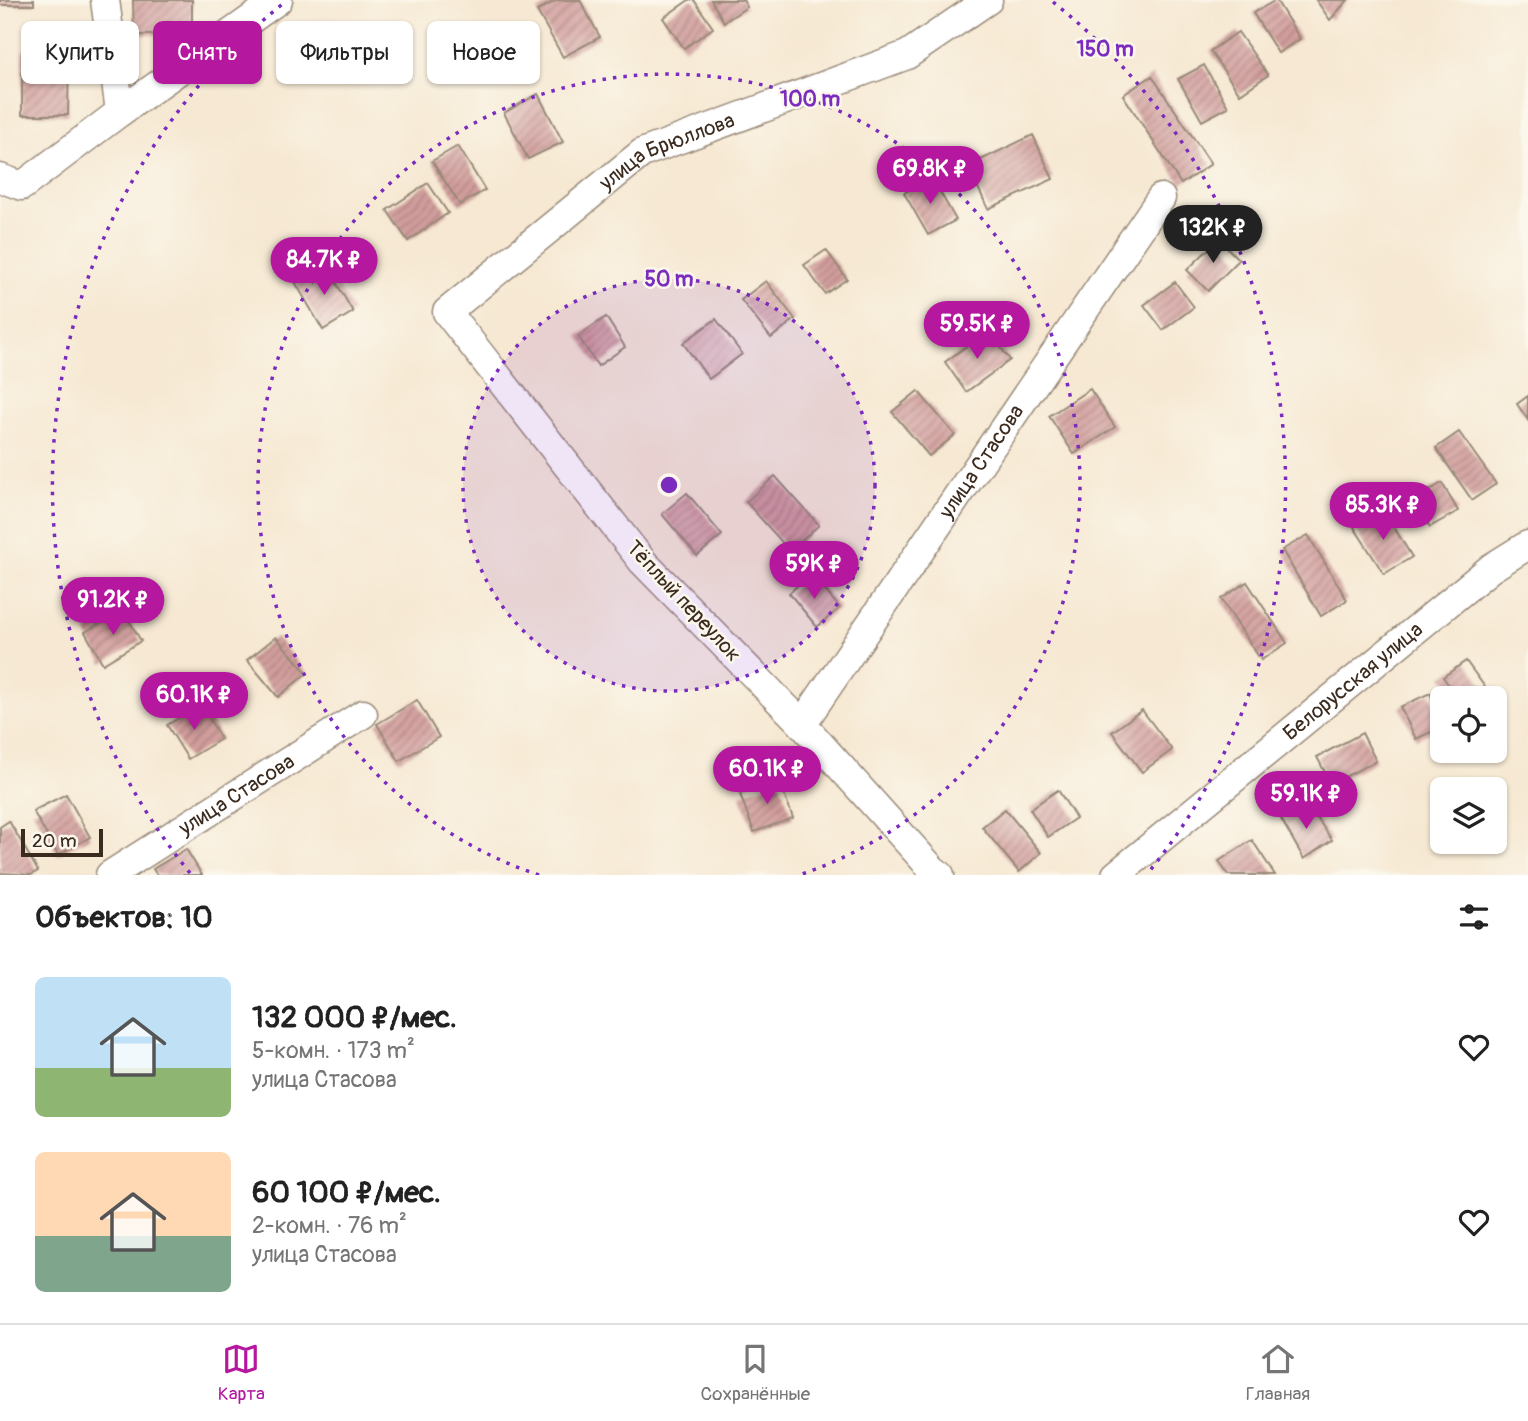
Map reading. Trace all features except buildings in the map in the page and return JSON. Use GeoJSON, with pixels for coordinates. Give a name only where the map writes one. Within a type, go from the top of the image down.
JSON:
{"type":"FeatureCollection","features":[{"type":"Feature","properties":{"kind":"street"},"geometry":{"type":"LineString","coordinates":[[105,0],[120,112]]}},
{"type":"Feature","properties":{"kind":"street"},"geometry":{"type":"LineString","coordinates":[[0,178],[22,186],[120,112],[278,0]]}},
{"type":"Feature","properties":{"kind":"street","name":"улица Брюллова"},"geometry":{"type":"LineString","coordinates":[[447,312],[642,153],[907,55],[988,0]]}},
{"type":"Feature","properties":{"kind":"street","name":"улица Стасова"},"geometry":{"type":"LineString","coordinates":[[802,723],[1161,198]]}},
{"type":"Feature","properties":{"kind":"street","name":"Тёплый переулок"},"geometry":{"type":"LineString","coordinates":[[447,312],[643,562],[802,723],[940,875]]}},
{"type":"Feature","properties":{"kind":"street","name":"Белорусская улица"},"geometry":{"type":"LineString","coordinates":[[1116,875],[1491,568],[1528,545]]}},
{"type":"Feature","properties":{"kind":"street","name":"улица Стасова"},"geometry":{"type":"LineString","coordinates":[[110,875],[363,714]]}}]}
